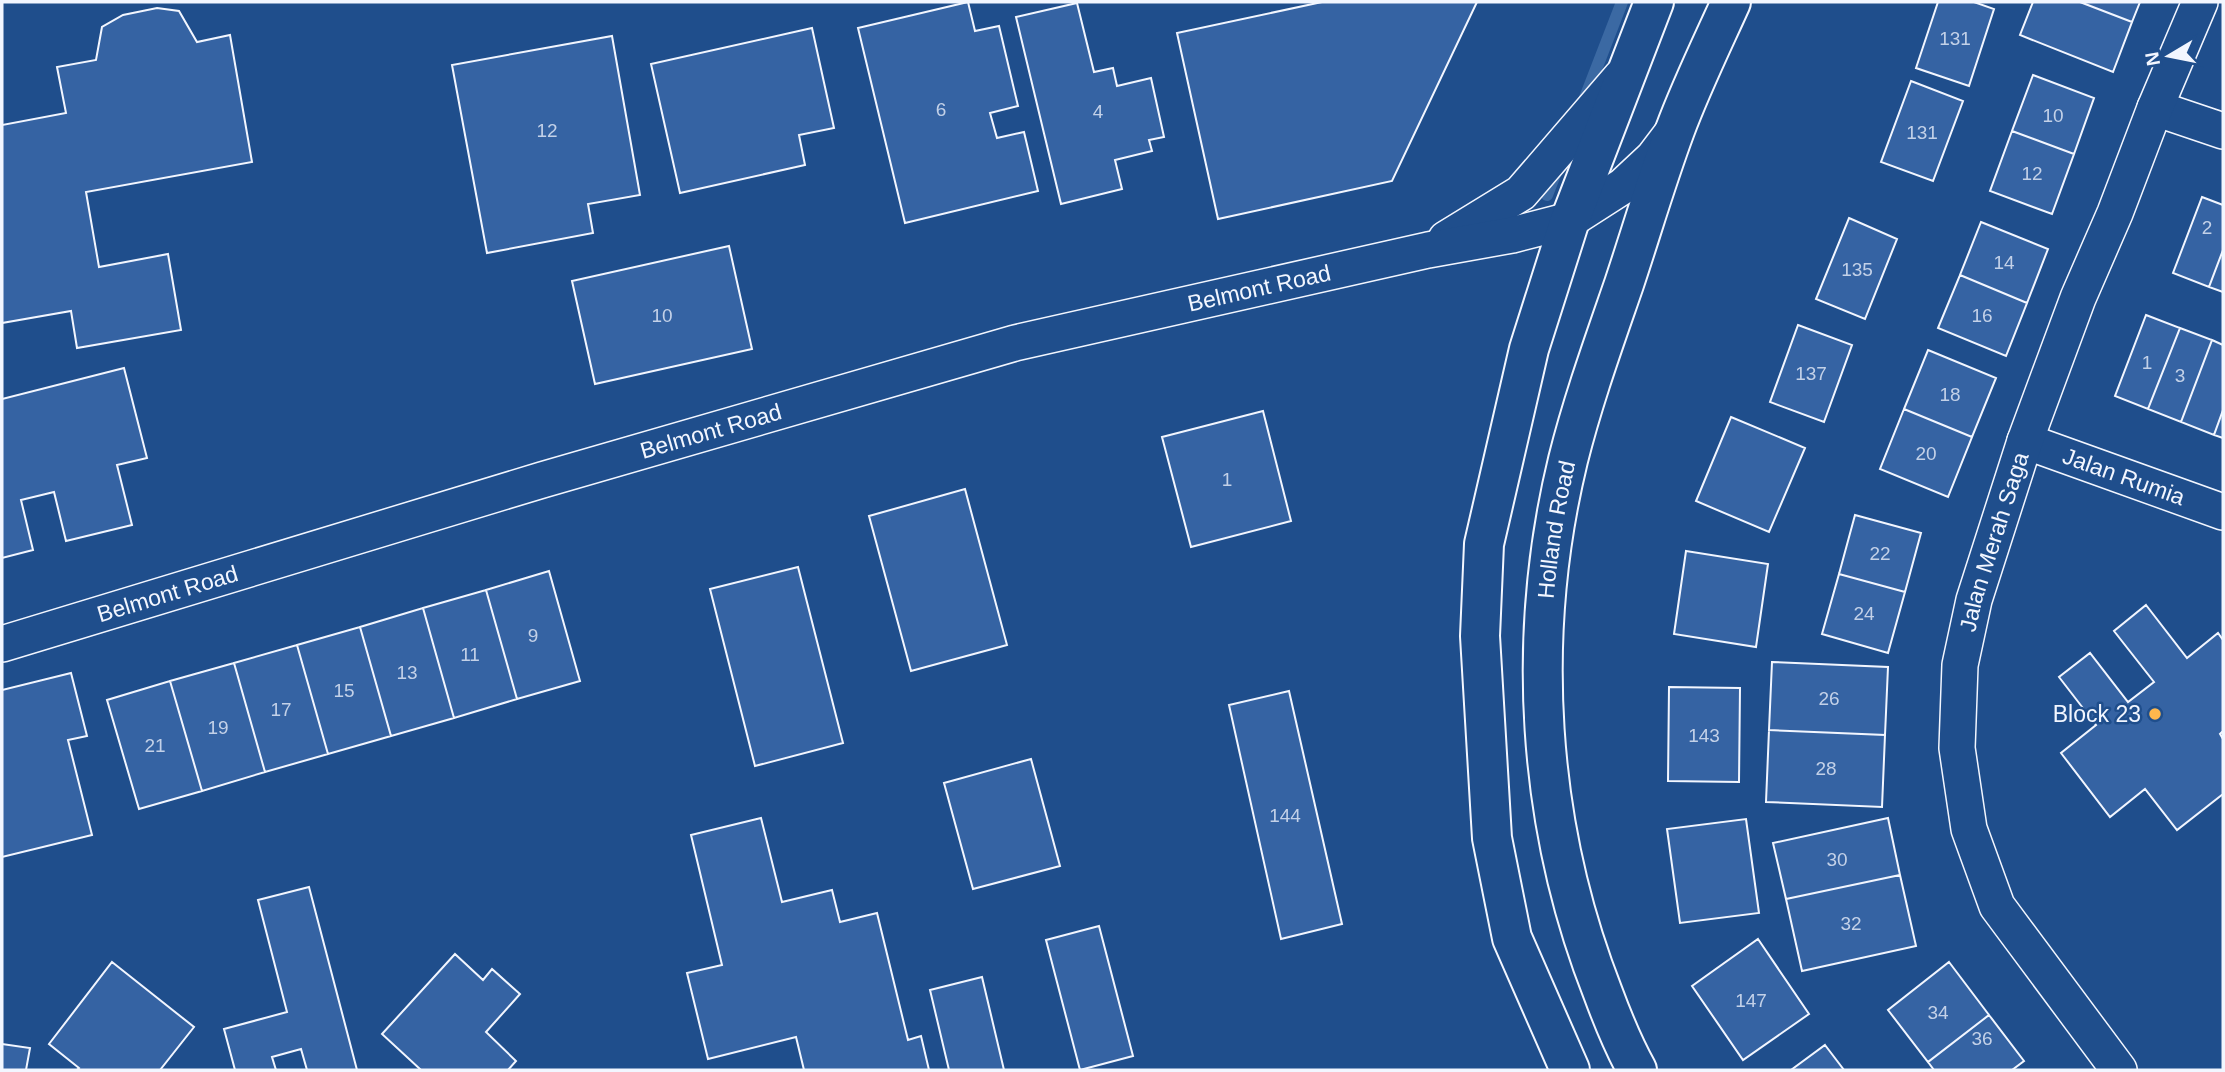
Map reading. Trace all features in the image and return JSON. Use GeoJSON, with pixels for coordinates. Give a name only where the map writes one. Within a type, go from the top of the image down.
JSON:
{"type":"FeatureCollection","features":[{"type":"Feature","properties":{"kind":"main road"},"geometry":{"type":"LineString","coordinates":[[1570,1070],[1512,938],[1492,838],[1480,636],[1484,544],[1529,349],[1570,220],[1654,2]]}},
{"type":"Feature","properties":{"kind":"main road","name":"Holland Road"},"geometry":{"type":"LineString","coordinates":[[1637,1070],[1624,1046],[1590,960],[1569,893],[1555,829],[1546,764],[1546,608],[1554,534],[1568,461],[1591,382],[1676,128],[1731,2]]}},
{"type":"Feature","properties":{"kind":"street","name":"Jalan Merah Saga"},"geometry":{"type":"LineString","coordinates":[[2119,1070],[1997,906],[1969,829],[1956,748],[1960,665],[1974,600],[2025,441],[2078,298],[2200,2]]}},
{"type":"Feature","properties":{"kind":"street","name":"Belmont Road"},"geometry":{"type":"LineString","coordinates":[[1428,250],[1521,193],[1630,66]]}},
{"type":"Feature","properties":{"kind":"street"},"geometry":{"type":"LineString","coordinates":[[2155,108],[2223,131]]}},
{"type":"Feature","properties":{"kind":"street","name":"Belmont Road"},"geometry":{"type":"LineString","coordinates":[[2,643],[542,480],[1015,343],[1570,220],[1639,173],[1676,128]]}},
{"type":"Feature","properties":{"kind":"street","name":"Jalan Rumia"},"geometry":{"type":"LineString","coordinates":[[2025,441],[2223,512]]}},
{"type":"Feature","properties":{"kind":"building"},"geometry":{"type":"Polygon","coordinates":[[[968,2],[975,31],[999,26],[1018,106],[990,113],[997,138],[1024,132],[1038,191],[905,223],[858,28],[968,2]]]}},
{"type":"Feature","properties":{"kind":"building"},"geometry":{"type":"Polygon","coordinates":[[[1322,2],[1477,2],[1392,181],[1218,219],[1177,33],[1322,2]]]}},
{"type":"Feature","properties":{"kind":"building"},"geometry":{"type":"Polygon","coordinates":[[[1938,2],[1974,2],[1994,9],[1969,86],[1916,68],[1938,2]]]}},
{"type":"Feature","properties":{"kind":"building"},"geometry":{"type":"Polygon","coordinates":[[[2033,2],[2080,2],[2132,22],[2113,72],[2020,35],[2033,2]]]}},
{"type":"Feature","properties":{"kind":"building"},"geometry":{"type":"Polygon","coordinates":[[[2080,2],[2140,2],[2132,22],[2080,2]]]}},
{"type":"Feature","properties":{"kind":"building"},"geometry":{"type":"Polygon","coordinates":[[[1077,3],[1094,72],[1113,68],[1117,86],[1151,78],[1164,137],[1149,140],[1152,151],[1115,160],[1122,189],[1061,204],[1016,17],[1077,3]]]}},
{"type":"Feature","properties":{"kind":"building"},"geometry":{"type":"Polygon","coordinates":[[[157,8],[179,11],[197,42],[230,35],[252,162],[86,192],[99,267],[168,254],[181,330],[77,348],[71,311],[2,323],[2,125],[66,113],[57,67],[96,60],[102,27],[123,15],[157,8]]]}},
{"type":"Feature","properties":{"kind":"building"},"geometry":{"type":"Polygon","coordinates":[[[812,28],[834,128],[799,135],[805,165],[680,193],[651,64],[812,28]]]}},
{"type":"Feature","properties":{"kind":"building"},"geometry":{"type":"Polygon","coordinates":[[[612,36],[640,195],[588,204],[593,233],[487,253],[452,65],[612,36]]]}},
{"type":"Feature","properties":{"kind":"building"},"geometry":{"type":"Polygon","coordinates":[[[2033,75],[2094,98],[2074,154],[2012,131],[2033,75]]]}},
{"type":"Feature","properties":{"kind":"building"},"geometry":{"type":"Polygon","coordinates":[[[1911,81],[1963,101],[1933,181],[1881,162],[1911,81]]]}},
{"type":"Feature","properties":{"kind":"building"},"geometry":{"type":"Polygon","coordinates":[[[2012,131],[2074,154],[2052,214],[1990,191],[2012,131]]]}},
{"type":"Feature","properties":{"kind":"building"},"geometry":{"type":"Polygon","coordinates":[[[2202,197],[2223,205],[2223,250],[2209,287],[2173,273],[2202,197]]]}},
{"type":"Feature","properties":{"kind":"building"},"geometry":{"type":"Polygon","coordinates":[[[1849,218],[1897,239],[1865,319],[1816,299],[1849,218]]]}},
{"type":"Feature","properties":{"kind":"building"},"geometry":{"type":"Polygon","coordinates":[[[1981,222],[2048,249],[2027,303],[1960,275],[1981,222]]]}},
{"type":"Feature","properties":{"kind":"building"},"geometry":{"type":"Polygon","coordinates":[[[729,246],[752,349],[595,384],[572,281],[729,246]]]}},
{"type":"Feature","properties":{"kind":"building"},"geometry":{"type":"Polygon","coordinates":[[[2223,250],[2223,292],[2209,287],[2223,250]]]}},
{"type":"Feature","properties":{"kind":"building"},"geometry":{"type":"Polygon","coordinates":[[[1960,275],[2027,303],[2006,356],[1938,328],[1960,275]]]}},
{"type":"Feature","properties":{"kind":"building"},"geometry":{"type":"Polygon","coordinates":[[[2146,315],[2180,328],[2148,409],[2115,396],[2146,315]]]}},
{"type":"Feature","properties":{"kind":"building"},"geometry":{"type":"Polygon","coordinates":[[[1798,325],[1852,345],[1824,422],[1770,402],[1798,325]]]}},
{"type":"Feature","properties":{"kind":"building"},"geometry":{"type":"Polygon","coordinates":[[[2180,328],[2212,340],[2181,422],[2148,409],[2180,328]]]}},
{"type":"Feature","properties":{"kind":"building"},"geometry":{"type":"Polygon","coordinates":[[[2212,340],[2223,345],[2223,410],[2214,435],[2181,422],[2212,340]]]}},
{"type":"Feature","properties":{"kind":"building"},"geometry":{"type":"Polygon","coordinates":[[[1928,350],[1996,378],[1972,437],[1904,409],[1928,350]]]}},
{"type":"Feature","properties":{"kind":"building"},"geometry":{"type":"Polygon","coordinates":[[[124,368],[147,458],[117,465],[132,525],[66,541],[54,492],[21,500],[33,550],[2,558],[2,399],[124,368]]]}},
{"type":"Feature","properties":{"kind":"building"},"geometry":{"type":"Polygon","coordinates":[[[1904,409],[1972,437],[1948,497],[1880,469],[1904,409]]]}},
{"type":"Feature","properties":{"kind":"building"},"geometry":{"type":"Polygon","coordinates":[[[2223,410],[2223,438],[2214,435],[2223,410]]]}},
{"type":"Feature","properties":{"kind":"building"},"geometry":{"type":"Polygon","coordinates":[[[1263,411],[1291,521],[1191,547],[1162,437],[1263,411]]]}},
{"type":"Feature","properties":{"kind":"building"},"geometry":{"type":"Polygon","coordinates":[[[1731,417],[1805,448],[1769,532],[1696,501],[1731,417]]]}},
{"type":"Feature","properties":{"kind":"building"},"geometry":{"type":"Polygon","coordinates":[[[965,489],[1007,645],[911,671],[869,516],[965,489]]]}},
{"type":"Feature","properties":{"kind":"building"},"geometry":{"type":"Polygon","coordinates":[[[1855,515],[1921,533],[1905,592],[1839,574],[1855,515]]]}},
{"type":"Feature","properties":{"kind":"building"},"geometry":{"type":"Polygon","coordinates":[[[1686,551],[1768,564],[1756,647],[1674,634],[1686,551]]]}},
{"type":"Feature","properties":{"kind":"building"},"geometry":{"type":"Polygon","coordinates":[[[798,567],[843,743],[755,766],[710,589],[798,567]]]}},
{"type":"Feature","properties":{"kind":"building"},"geometry":{"type":"Polygon","coordinates":[[[549,571],[580,681],[517,699],[486,590],[549,571]]]}},
{"type":"Feature","properties":{"kind":"building"},"geometry":{"type":"Polygon","coordinates":[[[1839,574],[1905,592],[1888,653],[1822,634],[1839,574]]]}},
{"type":"Feature","properties":{"kind":"building"},"geometry":{"type":"Polygon","coordinates":[[[486,590],[517,699],[454,718],[423,608],[486,590]]]}},
{"type":"Feature","properties":{"kind":"building","name":"Block 23"},"geometry":{"type":"Polygon","coordinates":[[[2146,605],[2187,658],[2218,633],[2223,640],[2223,731],[2220,734],[2223,739],[2223,794],[2177,830],[2145,789],[2110,817],[2061,753],[2096,725],[2059,677],[2090,653],[2128,702],[2154,682],[2114,631],[2146,605]]]}},
{"type":"Feature","properties":{"kind":"building"},"geometry":{"type":"Polygon","coordinates":[[[423,608],[454,718],[391,736],[360,627],[423,608]]]}},
{"type":"Feature","properties":{"kind":"building"},"geometry":{"type":"Polygon","coordinates":[[[360,627],[391,736],[328,754],[297,645],[360,627]]]}},
{"type":"Feature","properties":{"kind":"building"},"geometry":{"type":"Polygon","coordinates":[[[297,645],[328,754],[265,772],[234,663],[297,645]]]}},
{"type":"Feature","properties":{"kind":"building"},"geometry":{"type":"Polygon","coordinates":[[[1772,662],[1888,667],[1885,735],[1769,730],[1772,662]]]}},
{"type":"Feature","properties":{"kind":"building"},"geometry":{"type":"Polygon","coordinates":[[[234,663],[265,772],[202,791],[170,681],[234,663]]]}},
{"type":"Feature","properties":{"kind":"building"},"geometry":{"type":"Polygon","coordinates":[[[71,673],[87,736],[68,740],[92,835],[2,857],[2,690],[71,673]]]}},
{"type":"Feature","properties":{"kind":"building"},"geometry":{"type":"Polygon","coordinates":[[[170,681],[202,791],[139,809],[107,700],[170,681]]]}},
{"type":"Feature","properties":{"kind":"building"},"geometry":{"type":"Polygon","coordinates":[[[1669,687],[1740,688],[1739,782],[1668,781],[1669,687]]]}},
{"type":"Feature","properties":{"kind":"building"},"geometry":{"type":"Polygon","coordinates":[[[1289,691],[1342,924],[1281,939],[1229,705],[1289,691]]]}},
{"type":"Feature","properties":{"kind":"building"},"geometry":{"type":"Polygon","coordinates":[[[1769,730],[1885,735],[1882,807],[1766,802],[1769,730]]]}},
{"type":"Feature","properties":{"kind":"building"},"geometry":{"type":"Polygon","coordinates":[[[1031,759],[1060,866],[973,889],[944,783],[1031,759]]]}},
{"type":"Feature","properties":{"kind":"building"},"geometry":{"type":"Polygon","coordinates":[[[761,818],[782,902],[832,890],[840,922],[877,913],[908,1040],[921,1036],[929,1070],[804,1070],[796,1037],[708,1059],[687,973],[722,965],[691,835],[761,818]]]}},
{"type":"Feature","properties":{"kind":"building"},"geometry":{"type":"Polygon","coordinates":[[[1888,818],[1900,875],[1786,899],[1773,843],[1888,818]]]}},
{"type":"Feature","properties":{"kind":"building"},"geometry":{"type":"Polygon","coordinates":[[[1746,819],[1759,913],[1680,923],[1667,829],[1746,819]]]}},
{"type":"Feature","properties":{"kind":"building"},"geometry":{"type":"Polygon","coordinates":[[[1900,875],[1916,946],[1802,971],[1786,899],[1900,875]]]}},
{"type":"Feature","properties":{"kind":"building"},"geometry":{"type":"Polygon","coordinates":[[[309,887],[357,1070],[307,1070],[301,1049],[272,1057],[276,1070],[235,1070],[224,1029],[287,1012],[258,900],[309,887]]]}},
{"type":"Feature","properties":{"kind":"building"},"geometry":{"type":"Polygon","coordinates":[[[1099,926],[1133,1056],[1080,1070],[1046,940],[1099,926]]]}},
{"type":"Feature","properties":{"kind":"building"},"geometry":{"type":"Polygon","coordinates":[[[1758,939],[1809,1014],[1743,1060],[1692,986],[1758,939]]]}},
{"type":"Feature","properties":{"kind":"building"},"geometry":{"type":"Polygon","coordinates":[[[455,954],[483,980],[492,969],[520,994],[486,1032],[516,1061],[508,1070],[421,1070],[382,1034],[455,954]]]}},
{"type":"Feature","properties":{"kind":"building"},"geometry":{"type":"Polygon","coordinates":[[[112,962],[194,1027],[160,1070],[77,1070],[79,1068],[49,1044],[112,962]]]}},
{"type":"Feature","properties":{"kind":"building"},"geometry":{"type":"Polygon","coordinates":[[[1949,962],[1989,1015],[1928,1062],[1888,1010],[1949,962]]]}},
{"type":"Feature","properties":{"kind":"building"},"geometry":{"type":"Polygon","coordinates":[[[982,977],[1004,1070],[949,1070],[930,990],[982,977]]]}},
{"type":"Feature","properties":{"kind":"building"},"geometry":{"type":"Polygon","coordinates":[[[1989,1015],[2024,1061],[2012,1070],[1934,1070],[1928,1062],[1989,1015]]]}},
{"type":"Feature","properties":{"kind":"building"},"geometry":{"type":"Polygon","coordinates":[[[2,1044],[30,1048],[26,1070],[2,1070],[2,1044]]]}},
{"type":"Feature","properties":{"kind":"building"},"geometry":{"type":"Polygon","coordinates":[[[1825,1045],[1844,1070],[1791,1070],[1825,1045]]]}},
{"type":"Feature","properties":{"kind":"waterway"},"geometry":{"type":"LineString","coordinates":[[1583,103],[1622,2]]}},
{"type":"Feature","properties":{"kind":"waterway"},"geometry":{"type":"LineString","coordinates":[[1547,195],[1556,172]]}},
{"type":"Feature","properties":{"kind":"place","name":"Block 23"},"geometry":{"type":"Point","coordinates":[2155,714]}}]}
